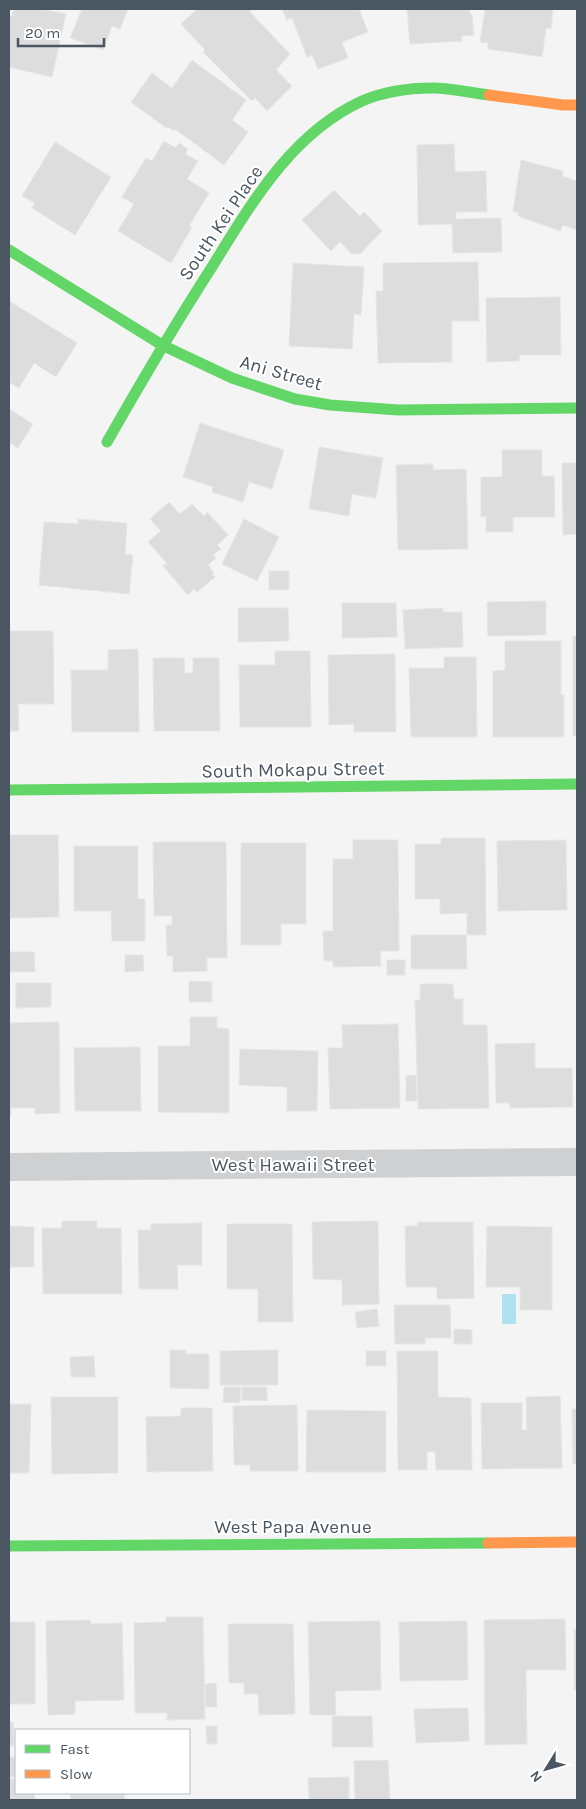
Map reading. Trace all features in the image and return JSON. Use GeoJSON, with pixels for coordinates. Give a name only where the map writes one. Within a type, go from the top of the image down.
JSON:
{"type":"FeatureCollection","features":[{"type":"Feature","properties":{"kind":"street","name":"South Kei Place"},"geometry":{"type":"LineString","coordinates":[[107,442],[162,344],[262,188],[296,149],[326,122],[363,102],[398,91],[433,88],[563,105],[577,105]]}},
{"type":"Feature","properties":{"kind":"street","name":"Ani Street"},"geometry":{"type":"LineString","coordinates":[[9,250],[162,344],[232,378],[295,399],[330,405],[398,410],[577,408]]}},
{"type":"Feature","properties":{"kind":"street","name":"South Mokapu Street"},"geometry":{"type":"LineString","coordinates":[[9,790],[577,784]]}},
{"type":"Feature","properties":{"kind":"street","name":"West Hawaii Street"},"geometry":{"type":"LineString","coordinates":[[9,1167],[577,1162]]}},
{"type":"Feature","properties":{"kind":"street","name":"West Papa Avenue"},"geometry":{"type":"LineString","coordinates":[[9,1546],[577,1542]]}},
{"type":"Feature","properties":{"kind":"water"},"geometry":{"type":"Polygon","coordinates":[[[502,1294],[516,1294],[516,1324],[502,1324],[502,1294]]]}},
{"type":"Feature","properties":{"kind":"building"},"geometry":{"type":"Polygon","coordinates":[[[14,9],[42,9],[66,14],[52,77],[9,67],[9,15],[12,16],[14,9]]]}},
{"type":"Feature","properties":{"kind":"building"},"geometry":{"type":"Polygon","coordinates":[[[82,9],[128,9],[120,29],[112,26],[103,50],[70,38],[82,9]]]}},
{"type":"Feature","properties":{"kind":"building"},"geometry":{"type":"Polygon","coordinates":[[[197,9],[253,9],[250,12],[290,54],[276,70],[292,86],[267,111],[255,98],[252,101],[203,52],[205,50],[181,24],[197,9]]]}},
{"type":"Feature","properties":{"kind":"building"},"geometry":{"type":"Polygon","coordinates":[[[282,9],[359,9],[368,32],[342,42],[348,58],[318,69],[312,55],[307,57],[292,18],[287,20],[282,9]]]}},
{"type":"Feature","properties":{"kind":"building"},"geometry":{"type":"Polygon","coordinates":[[[407,9],[470,9],[474,35],[461,36],[462,41],[410,44],[407,9]]]}},
{"type":"Feature","properties":{"kind":"building"},"geometry":{"type":"Polygon","coordinates":[[[485,9],[553,9],[551,29],[546,28],[542,57],[488,49],[488,43],[480,42],[485,9]]]}},
{"type":"Feature","properties":{"kind":"building"},"geometry":{"type":"Polygon","coordinates":[[[192,60],[246,100],[232,120],[248,132],[224,165],[175,129],[174,131],[169,127],[166,128],[131,102],[152,73],[172,88],[192,60]]]}},
{"type":"Feature","properties":{"kind":"building"},"geometry":{"type":"Polygon","coordinates":[[[164,141],[176,148],[179,143],[188,149],[185,154],[198,161],[187,179],[209,193],[189,226],[192,227],[171,263],[118,231],[134,204],[122,197],[146,158],[152,161],[164,141]]]}},
{"type":"Feature","properties":{"kind":"building"},"geometry":{"type":"Polygon","coordinates":[[[55,142],[111,177],[75,235],[32,208],[35,203],[22,196],[55,142]]]}},
{"type":"Feature","properties":{"kind":"building"},"geometry":{"type":"Polygon","coordinates":[[[454,144],[455,172],[486,171],[487,212],[456,212],[456,219],[501,218],[502,252],[453,253],[452,224],[418,225],[417,145],[454,144]]]}},
{"type":"Feature","properties":{"kind":"building"},"geometry":{"type":"Polygon","coordinates":[[[521,160],[563,171],[562,176],[577,181],[577,230],[563,225],[560,231],[518,216],[519,213],[513,211],[521,160]]]}},
{"type":"Feature","properties":{"kind":"building"},"geometry":{"type":"Polygon","coordinates":[[[334,190],[360,216],[364,212],[382,231],[360,254],[352,254],[340,242],[331,251],[302,220],[334,190]]]}},
{"type":"Feature","properties":{"kind":"building"},"geometry":{"type":"Polygon","coordinates":[[[478,262],[479,321],[452,321],[452,362],[378,363],[376,291],[383,291],[383,263],[478,262]]]}},
{"type":"Feature","properties":{"kind":"building"},"geometry":{"type":"Polygon","coordinates":[[[293,263],[364,267],[361,315],[354,314],[352,349],[289,346],[293,263]]]}},
{"type":"Feature","properties":{"kind":"building"},"geometry":{"type":"Polygon","coordinates":[[[560,297],[561,355],[520,355],[519,361],[487,362],[486,298],[560,297]]]}},
{"type":"Feature","properties":{"kind":"building"},"geometry":{"type":"Polygon","coordinates":[[[9,301],[77,343],[56,377],[34,363],[19,388],[9,382],[9,301]]]}},
{"type":"Feature","properties":{"kind":"building"},"geometry":{"type":"Polygon","coordinates":[[[9,409],[33,424],[18,448],[9,442],[9,409]]]}},
{"type":"Feature","properties":{"kind":"building"},"geometry":{"type":"Polygon","coordinates":[[[200,423],[284,450],[272,489],[249,482],[243,502],[212,492],[213,487],[183,477],[200,423]]]}},
{"type":"Feature","properties":{"kind":"building"},"geometry":{"type":"Polygon","coordinates":[[[319,447],[383,458],[376,498],[352,494],[349,516],[309,509],[319,447]]]}},
{"type":"Feature","properties":{"kind":"building"},"geometry":{"type":"Polygon","coordinates":[[[502,450],[542,450],[542,476],[554,476],[555,517],[513,517],[513,532],[486,532],[486,516],[481,517],[481,477],[502,477],[502,450]]]}},
{"type":"Feature","properties":{"kind":"building"},"geometry":{"type":"Polygon","coordinates":[[[562,463],[577,463],[577,534],[563,535],[562,463]]]}},
{"type":"Feature","properties":{"kind":"building"},"geometry":{"type":"Polygon","coordinates":[[[433,464],[433,470],[466,469],[468,549],[398,550],[396,465],[433,464]]]}},
{"type":"Feature","properties":{"kind":"building"},"geometry":{"type":"Polygon","coordinates":[[[169,502],[180,514],[192,504],[204,516],[207,512],[228,535],[217,545],[221,549],[213,555],[216,558],[208,565],[215,577],[197,592],[194,589],[188,595],[163,566],[167,563],[148,542],[161,531],[150,519],[169,502]]]}},
{"type":"Feature","properties":{"kind":"building"},"geometry":{"type":"Polygon","coordinates":[[[78,519],[127,523],[125,554],[133,555],[129,594],[39,585],[44,522],[78,524],[78,519]]]}},
{"type":"Feature","properties":{"kind":"building"},"geometry":{"type":"Polygon","coordinates":[[[244,519],[279,537],[257,581],[222,564],[244,519]]]}},
{"type":"Feature","properties":{"kind":"building"},"geometry":{"type":"Polygon","coordinates":[[[269,571],[289,571],[289,590],[269,590],[269,571]]]}},
{"type":"Feature","properties":{"kind":"building"},"geometry":{"type":"Polygon","coordinates":[[[546,601],[546,635],[488,636],[487,602],[546,601]]]}},
{"type":"Feature","properties":{"kind":"building"},"geometry":{"type":"Polygon","coordinates":[[[342,603],[396,603],[397,637],[342,638],[342,603]]]}},
{"type":"Feature","properties":{"kind":"building"},"geometry":{"type":"Polygon","coordinates":[[[238,608],[288,608],[289,641],[238,642],[238,608]]]}},
{"type":"Feature","properties":{"kind":"building"},"geometry":{"type":"Polygon","coordinates":[[[443,608],[443,612],[462,612],[463,647],[405,649],[403,610],[443,608]]]}},
{"type":"Feature","properties":{"kind":"building"},"geometry":{"type":"Polygon","coordinates":[[[9,631],[53,631],[54,704],[18,704],[19,731],[9,731],[9,631]]]}},
{"type":"Feature","properties":{"kind":"building"},"geometry":{"type":"Polygon","coordinates":[[[573,636],[577,636],[577,736],[573,736],[573,636]]]}},
{"type":"Feature","properties":{"kind":"building"},"geometry":{"type":"Polygon","coordinates":[[[505,641],[561,641],[561,695],[564,695],[564,737],[493,737],[493,671],[505,670],[505,641]]]}},
{"type":"Feature","properties":{"kind":"building"},"geometry":{"type":"Polygon","coordinates":[[[138,649],[139,732],[72,732],[71,670],[108,670],[108,650],[138,649]]]}},
{"type":"Feature","properties":{"kind":"building"},"geometry":{"type":"Polygon","coordinates":[[[275,651],[310,651],[311,727],[240,727],[239,665],[275,665],[275,651]]]}},
{"type":"Feature","properties":{"kind":"building"},"geometry":{"type":"Polygon","coordinates":[[[395,654],[396,732],[354,732],[354,724],[329,725],[328,655],[395,654]]]}},
{"type":"Feature","properties":{"kind":"building"},"geometry":{"type":"Polygon","coordinates":[[[444,657],[476,657],[477,737],[411,737],[409,668],[444,668],[444,657]]]}},
{"type":"Feature","properties":{"kind":"building"},"geometry":{"type":"Polygon","coordinates":[[[153,658],[184,658],[185,673],[193,673],[193,658],[219,658],[220,731],[154,731],[153,658]]]}},
{"type":"Feature","properties":{"kind":"building"},"geometry":{"type":"Polygon","coordinates":[[[9,835],[58,835],[59,917],[9,918],[9,835]]]}},
{"type":"Feature","properties":{"kind":"building"},"geometry":{"type":"Polygon","coordinates":[[[441,838],[485,838],[486,935],[467,935],[467,913],[440,914],[440,899],[415,899],[415,844],[441,844],[441,838]]]}},
{"type":"Feature","properties":{"kind":"building"},"geometry":{"type":"Polygon","coordinates":[[[353,840],[398,840],[399,951],[380,951],[381,966],[333,967],[333,961],[324,961],[323,931],[333,931],[333,859],[353,859],[353,840]]]}},
{"type":"Feature","properties":{"kind":"building"},"geometry":{"type":"Polygon","coordinates":[[[566,840],[567,910],[498,911],[497,841],[566,840]]]}},
{"type":"Feature","properties":{"kind":"building"},"geometry":{"type":"Polygon","coordinates":[[[153,842],[226,842],[227,958],[207,958],[207,971],[173,972],[173,956],[167,956],[166,925],[172,925],[172,916],[154,916],[153,842]]]}},
{"type":"Feature","properties":{"kind":"building"},"geometry":{"type":"Polygon","coordinates":[[[241,843],[306,843],[306,924],[281,924],[281,945],[241,945],[241,843]]]}},
{"type":"Feature","properties":{"kind":"building"},"geometry":{"type":"Polygon","coordinates":[[[74,846],[138,846],[138,899],[145,899],[145,941],[112,941],[111,911],[74,911],[74,846]]]}},
{"type":"Feature","properties":{"kind":"building"},"geometry":{"type":"Polygon","coordinates":[[[411,935],[466,935],[467,969],[411,969],[411,935]]]}},
{"type":"Feature","properties":{"kind":"building"},"geometry":{"type":"Polygon","coordinates":[[[9,952],[34,952],[35,972],[9,972],[9,952]]]}},
{"type":"Feature","properties":{"kind":"building"},"geometry":{"type":"Polygon","coordinates":[[[125,955],[143,955],[144,971],[125,972],[125,955]]]}},
{"type":"Feature","properties":{"kind":"building"},"geometry":{"type":"Polygon","coordinates":[[[387,960],[405,960],[405,975],[387,975],[387,960]]]}},
{"type":"Feature","properties":{"kind":"building"},"geometry":{"type":"Polygon","coordinates":[[[189,981],[212,982],[212,1002],[189,1002],[189,981]]]}},
{"type":"Feature","properties":{"kind":"building"},"geometry":{"type":"Polygon","coordinates":[[[16,983],[51,983],[51,1007],[16,1008],[16,983]]]}},
{"type":"Feature","properties":{"kind":"building"},"geometry":{"type":"Polygon","coordinates":[[[420,984],[453,984],[454,999],[463,999],[463,1025],[487,1025],[489,1108],[418,1109],[415,1000],[420,1000],[420,984]]]}},
{"type":"Feature","properties":{"kind":"building"},"geometry":{"type":"Polygon","coordinates":[[[190,1017],[217,1017],[217,1028],[229,1029],[229,1113],[158,1112],[158,1046],[190,1046],[190,1017]]]}},
{"type":"Feature","properties":{"kind":"building"},"geometry":{"type":"Polygon","coordinates":[[[59,1022],[60,1113],[35,1114],[35,1108],[11,1108],[11,1115],[9,1115],[9,1023],[59,1022]]]}},
{"type":"Feature","properties":{"kind":"building"},"geometry":{"type":"Polygon","coordinates":[[[398,1024],[400,1108],[330,1109],[328,1048],[343,1048],[342,1025],[398,1024]]]}},
{"type":"Feature","properties":{"kind":"building"},"geometry":{"type":"Polygon","coordinates":[[[535,1043],[535,1068],[572,1068],[573,1107],[510,1108],[510,1103],[496,1103],[495,1044],[535,1043]]]}},
{"type":"Feature","properties":{"kind":"building"},"geometry":{"type":"Polygon","coordinates":[[[140,1047],[141,1111],[75,1111],[74,1048],[140,1047]]]}},
{"type":"Feature","properties":{"kind":"building"},"geometry":{"type":"Polygon","coordinates":[[[240,1049],[318,1051],[317,1111],[287,1111],[287,1087],[239,1085],[240,1049]]]}},
{"type":"Feature","properties":{"kind":"building"},"geometry":{"type":"Polygon","coordinates":[[[416,1075],[417,1101],[406,1101],[406,1076],[416,1075]]]}},
{"type":"Feature","properties":{"kind":"building"},"geometry":{"type":"Polygon","coordinates":[[[62,1221],[97,1221],[97,1228],[121,1228],[122,1294],[43,1294],[42,1228],[62,1228],[62,1221]]]}},
{"type":"Feature","properties":{"kind":"building"},"geometry":{"type":"Polygon","coordinates":[[[378,1221],[379,1304],[342,1305],[342,1280],[313,1279],[312,1222],[378,1221]]]}},
{"type":"Feature","properties":{"kind":"building"},"geometry":{"type":"Polygon","coordinates":[[[418,1222],[473,1222],[474,1298],[437,1299],[437,1287],[406,1287],[405,1226],[417,1226],[418,1222]]]}},
{"type":"Feature","properties":{"kind":"building"},"geometry":{"type":"Polygon","coordinates":[[[202,1223],[202,1265],[177,1265],[178,1289],[139,1289],[138,1230],[151,1230],[151,1224],[202,1223]]]}},
{"type":"Feature","properties":{"kind":"building"},"geometry":{"type":"Polygon","coordinates":[[[227,1224],[292,1224],[293,1322],[258,1322],[258,1289],[227,1289],[227,1224]]]}},
{"type":"Feature","properties":{"kind":"building"},"geometry":{"type":"Polygon","coordinates":[[[9,1226],[34,1227],[34,1267],[9,1267],[9,1226]]]}},
{"type":"Feature","properties":{"kind":"building"},"geometry":{"type":"Polygon","coordinates":[[[487,1226],[552,1227],[552,1310],[520,1310],[520,1287],[486,1287],[487,1226]]]}},
{"type":"Feature","properties":{"kind":"building"},"geometry":{"type":"Polygon","coordinates":[[[394,1305],[450,1305],[451,1338],[425,1338],[425,1344],[395,1344],[394,1305]]]}},
{"type":"Feature","properties":{"kind":"building"},"geometry":{"type":"Polygon","coordinates":[[[377,1309],[379,1326],[357,1328],[355,1312],[377,1309]]]}},
{"type":"Feature","properties":{"kind":"building"},"geometry":{"type":"Polygon","coordinates":[[[454,1329],[472,1330],[472,1344],[454,1344],[454,1329]]]}},
{"type":"Feature","properties":{"kind":"building"},"geometry":{"type":"Polygon","coordinates":[[[170,1350],[186,1350],[186,1354],[209,1354],[209,1389],[170,1388],[170,1350]]]}},
{"type":"Feature","properties":{"kind":"building"},"geometry":{"type":"Polygon","coordinates":[[[278,1350],[278,1385],[220,1385],[220,1351],[278,1350]]]}},
{"type":"Feature","properties":{"kind":"building"},"geometry":{"type":"Polygon","coordinates":[[[366,1351],[386,1351],[386,1366],[366,1366],[366,1351]]]}},
{"type":"Feature","properties":{"kind":"building"},"geometry":{"type":"Polygon","coordinates":[[[397,1351],[438,1351],[438,1397],[471,1398],[472,1470],[436,1470],[435,1451],[427,1452],[427,1470],[398,1470],[397,1351]]]}},
{"type":"Feature","properties":{"kind":"building"},"geometry":{"type":"Polygon","coordinates":[[[94,1356],[95,1377],[71,1377],[70,1357],[94,1356]]]}},
{"type":"Feature","properties":{"kind":"building"},"geometry":{"type":"Polygon","coordinates":[[[224,1387],[241,1387],[240,1403],[223,1402],[224,1387]]]}},
{"type":"Feature","properties":{"kind":"building"},"geometry":{"type":"Polygon","coordinates":[[[242,1387],[267,1387],[267,1401],[242,1400],[242,1387]]]}},
{"type":"Feature","properties":{"kind":"building"},"geometry":{"type":"Polygon","coordinates":[[[560,1396],[562,1468],[482,1469],[481,1403],[522,1403],[522,1430],[527,1430],[526,1397],[560,1396]]]}},
{"type":"Feature","properties":{"kind":"building"},"geometry":{"type":"Polygon","coordinates":[[[51,1397],[118,1397],[118,1473],[52,1474],[51,1397]]]}},
{"type":"Feature","properties":{"kind":"building"},"geometry":{"type":"Polygon","coordinates":[[[9,1404],[31,1404],[29,1473],[9,1473],[9,1404]]]}},
{"type":"Feature","properties":{"kind":"building"},"geometry":{"type":"Polygon","coordinates":[[[297,1405],[298,1471],[250,1471],[250,1465],[234,1465],[233,1406],[297,1405]]]}},
{"type":"Feature","properties":{"kind":"building"},"geometry":{"type":"Polygon","coordinates":[[[181,1408],[212,1408],[213,1471],[147,1472],[146,1417],[181,1416],[181,1408]]]}},
{"type":"Feature","properties":{"kind":"building"},"geometry":{"type":"Polygon","coordinates":[[[572,1409],[577,1409],[577,1464],[573,1464],[572,1409]]]}},
{"type":"Feature","properties":{"kind":"building"},"geometry":{"type":"Polygon","coordinates":[[[307,1410],[386,1411],[386,1472],[306,1472],[307,1410]]]}},
{"type":"Feature","properties":{"kind":"building"},"geometry":{"type":"Polygon","coordinates":[[[166,1617],[203,1617],[205,1719],[167,1720],[167,1713],[135,1713],[134,1623],[166,1622],[166,1617]]]}},
{"type":"Feature","properties":{"kind":"building"},"geometry":{"type":"Polygon","coordinates":[[[565,1619],[566,1670],[526,1670],[527,1744],[485,1745],[484,1620],[565,1619]]]}},
{"type":"Feature","properties":{"kind":"building"},"geometry":{"type":"Polygon","coordinates":[[[90,1620],[91,1624],[122,1623],[124,1700],[75,1701],[75,1714],[48,1715],[46,1621],[90,1620]]]}},
{"type":"Feature","properties":{"kind":"building"},"geometry":{"type":"Polygon","coordinates":[[[380,1621],[381,1690],[335,1691],[336,1715],[310,1715],[308,1622],[380,1621]]]}},
{"type":"Feature","properties":{"kind":"building"},"geometry":{"type":"Polygon","coordinates":[[[467,1621],[468,1680],[400,1681],[399,1622],[467,1621]]]}},
{"type":"Feature","properties":{"kind":"building"},"geometry":{"type":"Polygon","coordinates":[[[9,1622],[35,1622],[35,1704],[9,1704],[9,1622]]]}},
{"type":"Feature","properties":{"kind":"building"},"geometry":{"type":"Polygon","coordinates":[[[228,1624],[293,1624],[295,1714],[259,1715],[258,1694],[244,1694],[244,1683],[229,1683],[228,1624]]]}},
{"type":"Feature","properties":{"kind":"building"},"geometry":{"type":"Polygon","coordinates":[[[574,1629],[577,1629],[577,1690],[574,1690],[574,1629]]]}},
{"type":"Feature","properties":{"kind":"building"},"geometry":{"type":"Polygon","coordinates":[[[216,1683],[217,1707],[206,1707],[205,1684],[216,1683]]]}},
{"type":"Feature","properties":{"kind":"building"},"geometry":{"type":"Polygon","coordinates":[[[468,1708],[469,1741],[416,1743],[414,1709],[468,1708]]]}},
{"type":"Feature","properties":{"kind":"building"},"geometry":{"type":"Polygon","coordinates":[[[332,1716],[372,1716],[373,1747],[332,1747],[332,1716]]]}},
{"type":"Feature","properties":{"kind":"building"},"geometry":{"type":"Polygon","coordinates":[[[9,1722],[13,1722],[14,1746],[9,1746],[9,1722]]]}},
{"type":"Feature","properties":{"kind":"building"},"geometry":{"type":"Polygon","coordinates":[[[206,1726],[217,1726],[217,1744],[207,1744],[206,1726]]]}},
{"type":"Feature","properties":{"kind":"building"},"geometry":{"type":"Polygon","coordinates":[[[9,1757],[15,1757],[15,1777],[9,1777],[9,1757]]]}},
{"type":"Feature","properties":{"kind":"building"},"geometry":{"type":"Polygon","coordinates":[[[388,1760],[390,1800],[355,1800],[354,1761],[388,1760]]]}},
{"type":"Feature","properties":{"kind":"building"},"geometry":{"type":"Polygon","coordinates":[[[349,1777],[349,1800],[309,1800],[308,1778],[349,1777]]]}},
{"type":"Feature","properties":{"kind":"building"},"geometry":{"type":"Polygon","coordinates":[[[9,1779],[15,1779],[15,1794],[34,1794],[35,1800],[9,1800],[9,1779]]]}},
{"type":"Feature","properties":{"kind":"building"},"geometry":{"type":"Polygon","coordinates":[[[70,1794],[124,1794],[125,1800],[71,1800],[70,1794]]]}},
{"type":"Feature","properties":{"kind":"traffic: fast"},"geometry":{"type":"LineString","coordinates":[[107,442],[170,334],[240,221],[274,174],[314,132],[336,115],[362,101],[388,93],[433,88],[489,95]]}},
{"type":"Feature","properties":{"kind":"traffic: fast"},"geometry":{"type":"LineString","coordinates":[[9,250],[162,345],[232,378],[295,399],[330,405],[398,410],[577,408]]}},
{"type":"Feature","properties":{"kind":"traffic: fast"},"geometry":{"type":"LineString","coordinates":[[9,790],[577,784]]}},
{"type":"Feature","properties":{"kind":"traffic: fast"},"geometry":{"type":"LineString","coordinates":[[9,1546],[488,1543]]}},
{"type":"Feature","properties":{"kind":"traffic: slow"},"geometry":{"type":"LineString","coordinates":[[489,95],[563,105],[577,105]]}},
{"type":"Feature","properties":{"kind":"traffic: slow"},"geometry":{"type":"LineString","coordinates":[[488,1543],[577,1542]]}}]}
